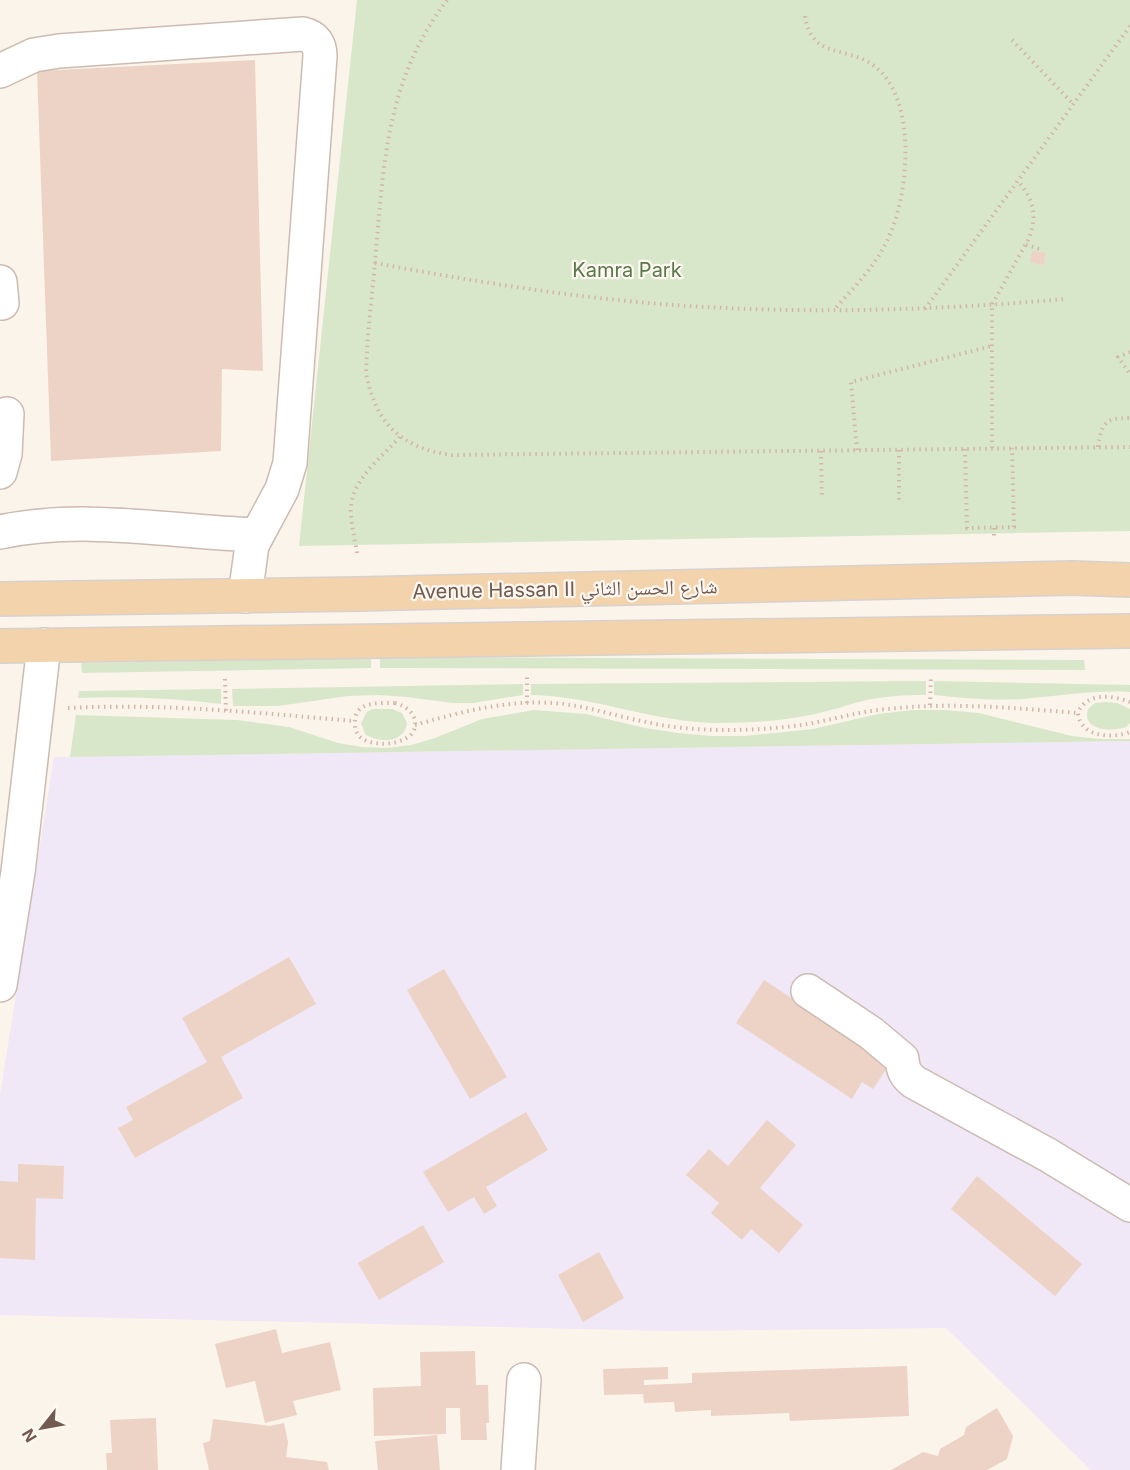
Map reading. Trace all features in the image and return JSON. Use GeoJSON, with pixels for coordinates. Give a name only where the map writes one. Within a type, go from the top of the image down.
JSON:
{"type":"FeatureCollection","features":[{"type":"Feature","properties":{"kind":"main road","name":"Avenue Hassan II شارع الحسن الثاني"},"geometry":{"type":"LineString","coordinates":[[0,599],[1072,578],[1130,580]]}},
{"type":"Feature","properties":{"kind":"main road"},"geometry":{"type":"LineString","coordinates":[[0,646],[1130,631]]}},
{"type":"Feature","properties":{"kind":"street"},"geometry":{"type":"LineString","coordinates":[[0,71],[34,56],[59,51],[303,34],[315,39],[318,44],[320,56],[290,463],[282,489],[256,535],[249,555],[245,596]]}},
{"type":"Feature","properties":{"kind":"street"},"geometry":{"type":"LineString","coordinates":[[0,472],[5,454],[8,414]]}},
{"type":"Feature","properties":{"kind":"street"},"geometry":{"type":"LineString","coordinates":[[0,532],[47,526],[100,524],[256,535]]}},
{"type":"Feature","properties":{"kind":"street"},"geometry":{"type":"LineString","coordinates":[[0,985],[9,872],[37,709],[44,645]]}},
{"type":"Feature","properties":{"kind":"street"},"geometry":{"type":"LineString","coordinates":[[808,991],[871,1033],[902,1059],[906,1076],[914,1082],[1048,1155],[1130,1205]]}},
{"type":"Feature","properties":{"kind":"street"},"geometry":{"type":"LineString","coordinates":[[518,1470],[524,1380]]}},
{"type":"Feature","properties":{"kind":"path"},"geometry":{"type":"LineString","coordinates":[[447,0],[414,54],[394,107],[384,163],[366,373],[369,391],[376,409],[400,437],[416,447],[434,453],[452,455],[1130,447]]}},
{"type":"Feature","properties":{"kind":"path"},"geometry":{"type":"LineString","coordinates":[[805,16],[810,33],[822,46],[857,57],[874,66],[887,78],[897,94],[905,144],[901,197],[888,240],[862,279],[834,311]]}},
{"type":"Feature","properties":{"kind":"path"},"geometry":{"type":"LineString","coordinates":[[925,309],[1130,26]]}},
{"type":"Feature","properties":{"kind":"path"},"geometry":{"type":"LineString","coordinates":[[1012,40],[1073,104]]}},
{"type":"Feature","properties":{"kind":"path"},"geometry":{"type":"LineString","coordinates":[[992,448],[992,305],[1033,228],[1032,204],[1027,192],[1018,181]]}},
{"type":"Feature","properties":{"kind":"path"},"geometry":{"type":"LineString","coordinates":[[1026,244],[1043,250]]}},
{"type":"Feature","properties":{"kind":"path"},"geometry":{"type":"LineString","coordinates":[[375,262],[466,280],[614,299],[741,309],[834,311],[925,309],[1066,299]]}},
{"type":"Feature","properties":{"kind":"path"},"geometry":{"type":"LineString","coordinates":[[857,450],[851,382],[992,346]]}},
{"type":"Feature","properties":{"kind":"path"},"geometry":{"type":"LineString","coordinates":[[1130,352],[1118,357],[1130,374]]}},
{"type":"Feature","properties":{"kind":"path"},"geometry":{"type":"LineString","coordinates":[[1098,447],[1105,424],[1113,419],[1130,418]]}},
{"type":"Feature","properties":{"kind":"path"},"geometry":{"type":"LineString","coordinates":[[357,553],[351,515],[354,490],[360,480],[400,437]]}},
{"type":"Feature","properties":{"kind":"path"},"geometry":{"type":"LineString","coordinates":[[965,449],[967,528],[994,528],[1014,527],[1012,448]]}},
{"type":"Feature","properties":{"kind":"path"},"geometry":{"type":"LineString","coordinates":[[899,449],[899,500]]}},
{"type":"Feature","properties":{"kind":"path"},"geometry":{"type":"LineString","coordinates":[[821,451],[822,499]]}},
{"type":"Feature","properties":{"kind":"path"},"geometry":{"type":"LineString","coordinates":[[994,528],[994,540]]}},
{"type":"Feature","properties":{"kind":"path"},"geometry":{"type":"LineString","coordinates":[[527,675],[527,703]]}},
{"type":"Feature","properties":{"kind":"path"},"geometry":{"type":"LineString","coordinates":[[930,705],[931,675]]}},
{"type":"Feature","properties":{"kind":"path"},"geometry":{"type":"LineString","coordinates":[[225,679],[226,711]]}},
{"type":"Feature","properties":{"kind":"path"},"geometry":{"type":"LineString","coordinates":[[1130,702],[1112,697],[1090,699],[1084,702],[1078,713],[1079,720],[1087,730],[1109,735],[1130,732]]}},
{"type":"Feature","properties":{"kind":"path"},"geometry":{"type":"LineString","coordinates":[[395,703],[411,712],[415,725],[404,741],[374,743],[359,736],[354,721],[356,713],[368,704],[395,703]]}},
{"type":"Feature","properties":{"kind":"path"},"geometry":{"type":"LineString","coordinates":[[415,725],[490,706],[527,703],[554,703],[581,707],[667,726],[727,730],[767,729],[886,709],[930,705],[967,705],[1078,713]]}},
{"type":"Feature","properties":{"kind":"path"},"geometry":{"type":"LineString","coordinates":[[37,709],[138,706],[354,721]]}},
{"type":"Feature","properties":{"kind":"shaded area"},"geometry":{"type":"Polygon","coordinates":[[[1130,741],[1130,1470],[1091,1470],[946,1328],[668,1331],[0,1315],[0,1095],[54,757],[1130,741]]]}},
{"type":"Feature","properties":{"kind":"green space","name":"Kamra Park"},"geometry":{"type":"Polygon","coordinates":[[[357,0],[1130,0],[1130,531],[299,546],[357,0]]]}},
{"type":"Feature","properties":{"kind":"green space"},"geometry":{"type":"Polygon","coordinates":[[[380,657],[1084,660],[1085,670],[380,668],[380,657]]]}},
{"type":"Feature","properties":{"kind":"green space"},"geometry":{"type":"Polygon","coordinates":[[[371,658],[371,668],[82,673],[81,663],[371,658]]]}},
{"type":"Feature","properties":{"kind":"green space"},"geometry":{"type":"Polygon","coordinates":[[[926,681],[926,695],[878,698],[799,717],[742,723],[672,719],[555,696],[531,695],[531,684],[926,681]]]}},
{"type":"Feature","properties":{"kind":"green space"},"geometry":{"type":"Polygon","coordinates":[[[934,681],[1130,685],[1130,692],[1012,700],[978,699],[934,695],[934,681]]]}},
{"type":"Feature","properties":{"kind":"green space"},"geometry":{"type":"Polygon","coordinates":[[[523,684],[523,695],[473,703],[379,695],[348,696],[278,706],[233,706],[232,689],[523,684]]]}},
{"type":"Feature","properties":{"kind":"green space"},"geometry":{"type":"Polygon","coordinates":[[[221,689],[221,704],[150,698],[78,698],[79,691],[221,689]]]}},
{"type":"Feature","properties":{"kind":"green space"},"geometry":{"type":"Polygon","coordinates":[[[1095,703],[1117,703],[1130,709],[1130,723],[1126,727],[1106,729],[1093,726],[1089,722],[1088,709],[1095,703]]]}},
{"type":"Feature","properties":{"kind":"green space"},"geometry":{"type":"Polygon","coordinates":[[[372,709],[392,709],[402,713],[407,723],[402,735],[384,740],[365,734],[361,723],[367,712],[372,709]]]}},
{"type":"Feature","properties":{"kind":"green space"},"geometry":{"type":"Polygon","coordinates":[[[534,710],[586,714],[678,733],[745,736],[813,729],[878,714],[912,710],[945,710],[979,713],[1072,736],[1130,739],[1130,741],[70,757],[76,715],[237,720],[289,727],[338,743],[387,748],[411,745],[435,738],[482,719],[534,710]]]}},
{"type":"Feature","properties":{"kind":"building"},"geometry":{"type":"Polygon","coordinates":[[[255,60],[263,371],[222,369],[221,451],[51,461],[37,71],[255,60]]]}},
{"type":"Feature","properties":{"kind":"building"},"geometry":{"type":"Polygon","coordinates":[[[1032,251],[1046,253],[1044,265],[1030,262],[1032,251]]]}},
{"type":"Feature","properties":{"kind":"building"},"geometry":{"type":"Polygon","coordinates":[[[289,957],[316,1004],[221,1057],[243,1098],[135,1158],[118,1128],[133,1120],[126,1107],[207,1062],[182,1018],[289,957]]]}},
{"type":"Feature","properties":{"kind":"building"},"geometry":{"type":"Polygon","coordinates":[[[444,969],[507,1077],[470,1099],[407,990],[444,969]]]}},
{"type":"Feature","properties":{"kind":"building"},"geometry":{"type":"Polygon","coordinates":[[[764,980],[890,1063],[873,1089],[862,1082],[852,1099],[736,1023],[764,980]]]}},
{"type":"Feature","properties":{"kind":"building"},"geometry":{"type":"Polygon","coordinates":[[[526,1112],[548,1150],[486,1187],[497,1206],[484,1214],[474,1197],[448,1212],[423,1172],[526,1112]]]}},
{"type":"Feature","properties":{"kind":"building"},"geometry":{"type":"Polygon","coordinates":[[[767,1120],[796,1145],[760,1188],[803,1225],[779,1253],[751,1229],[742,1240],[711,1213],[719,1203],[686,1175],[709,1149],[728,1166],[767,1120]]]}},
{"type":"Feature","properties":{"kind":"building"},"geometry":{"type":"Polygon","coordinates":[[[18,1164],[64,1166],[63,1199],[36,1198],[35,1260],[0,1258],[0,1181],[18,1182],[18,1164]]]}},
{"type":"Feature","properties":{"kind":"building"},"geometry":{"type":"Polygon","coordinates":[[[977,1176],[1082,1264],[1055,1296],[951,1209],[977,1176]]]}},
{"type":"Feature","properties":{"kind":"building"},"geometry":{"type":"Polygon","coordinates":[[[423,1225],[444,1262],[379,1300],[358,1263],[423,1225]]]}},
{"type":"Feature","properties":{"kind":"building"},"geometry":{"type":"Polygon","coordinates":[[[599,1252],[624,1298],[583,1322],[558,1275],[599,1252]]]}},
{"type":"Feature","properties":{"kind":"building"},"geometry":{"type":"Polygon","coordinates":[[[276,1329],[282,1353],[330,1342],[341,1390],[293,1401],[297,1415],[265,1423],[255,1381],[226,1388],[215,1344],[276,1329]]]}},
{"type":"Feature","properties":{"kind":"building"},"geometry":{"type":"Polygon","coordinates":[[[475,1351],[476,1385],[488,1385],[487,1440],[461,1440],[460,1408],[446,1408],[446,1434],[374,1436],[373,1388],[421,1386],[420,1352],[475,1351]]]}},
{"type":"Feature","properties":{"kind":"building"},"geometry":{"type":"Polygon","coordinates":[[[907,1366],[909,1416],[790,1421],[789,1413],[711,1416],[711,1410],[675,1412],[674,1402],[644,1403],[643,1394],[604,1395],[603,1369],[668,1367],[668,1379],[644,1380],[644,1385],[692,1383],[692,1373],[907,1366]]]}},
{"type":"Feature","properties":{"kind":"building"},"geometry":{"type":"Polygon","coordinates":[[[997,1408],[1013,1436],[1007,1459],[987,1470],[891,1470],[923,1452],[938,1456],[940,1449],[964,1435],[966,1427],[997,1408]]]}},
{"type":"Feature","properties":{"kind":"building"},"geometry":{"type":"Polygon","coordinates":[[[156,1418],[158,1470],[107,1470],[106,1453],[112,1453],[110,1420],[156,1418]]]}},
{"type":"Feature","properties":{"kind":"building"},"geometry":{"type":"Polygon","coordinates":[[[213,1419],[270,1426],[284,1423],[288,1442],[286,1457],[327,1462],[329,1470],[209,1470],[203,1443],[210,1441],[213,1419]]]}},
{"type":"Feature","properties":{"kind":"building"},"geometry":{"type":"Polygon","coordinates":[[[437,1435],[440,1470],[378,1470],[375,1441],[437,1435]]]}}]}
